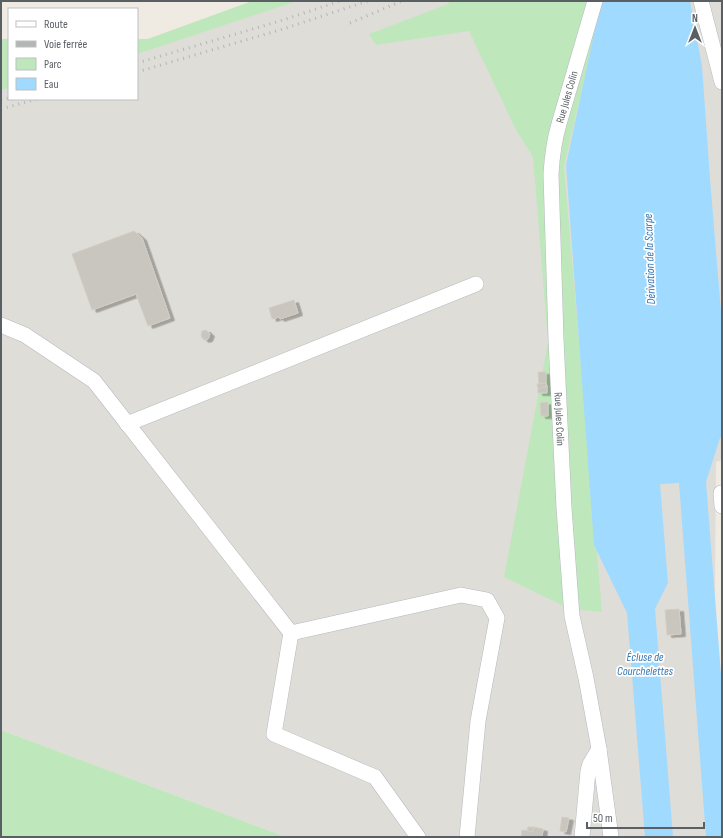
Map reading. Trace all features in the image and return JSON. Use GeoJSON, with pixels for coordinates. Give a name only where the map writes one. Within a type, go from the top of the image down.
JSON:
{"type":"FeatureCollection","features":[{"type":"Feature","properties":{"kind":"lane","name":"Rue Jules Colin"},"geometry":{"type":"LineString","coordinates":[[595,1],[557,129],[551,159],[551,174],[556,339],[564,500],[572,616],[586,678],[599,749],[611,837]]}},
{"type":"Feature","properties":{"kind":"lane"},"geometry":{"type":"LineString","coordinates":[[701,1],[722,82]]}},
{"type":"Feature","properties":{"kind":"lane"},"geometry":{"type":"LineString","coordinates":[[127,424],[476,284]]}},
{"type":"Feature","properties":{"kind":"lane"},"geometry":{"type":"LineString","coordinates":[[1,325],[25,335],[94,381],[291,633],[274,734],[376,777],[418,837]]}},
{"type":"Feature","properties":{"kind":"lane"},"geometry":{"type":"LineString","coordinates":[[722,492],[722,506]]}},
{"type":"Feature","properties":{"kind":"lane"},"geometry":{"type":"LineString","coordinates":[[291,633],[461,595],[487,600],[497,618],[478,721],[467,837]]}},
{"type":"Feature","properties":{"kind":"lane"},"geometry":{"type":"LineString","coordinates":[[582,837],[588,771],[590,764],[599,749]]}},
{"type":"Feature","properties":{"kind":"shaded area"},"geometry":{"type":"Polygon","coordinates":[[[253,1],[722,1],[722,460],[716,462],[713,837],[286,837],[1,730],[1,39],[8,39],[8,100],[138,100],[138,39],[148,39],[253,1]]]}},
{"type":"Feature","properties":{"kind":"green space"},"geometry":{"type":"Polygon","coordinates":[[[252,1],[297,1],[138,54],[138,39],[148,39],[252,1]]]}},
{"type":"Feature","properties":{"kind":"green space"},"geometry":{"type":"Polygon","coordinates":[[[450,1],[603,1],[564,166],[602,612],[570,609],[504,577],[548,342],[533,157],[516,130],[469,31],[376,45],[369,34],[448,4],[450,1]]]}},
{"type":"Feature","properties":{"kind":"green space"},"geometry":{"type":"Polygon","coordinates":[[[1,39],[8,39],[8,88],[1,90],[1,39]]]}},
{"type":"Feature","properties":{"kind":"green space"},"geometry":{"type":"Polygon","coordinates":[[[1,730],[286,837],[1,837],[1,730]]]}},
{"type":"Feature","properties":{"kind":"water"},"geometry":{"type":"Polygon","coordinates":[[[601,1],[690,1],[702,66],[722,324],[722,437],[720,438],[706,482],[722,687],[722,837],[706,837],[679,483],[660,484],[668,583],[655,609],[673,837],[645,837],[627,613],[594,545],[566,165],[601,1]]]}},
{"type":"Feature","properties":{"kind":"building"},"geometry":{"type":"Polygon","coordinates":[[[134,231],[142,238],[170,318],[148,326],[136,294],[92,310],[72,254],[134,231]]]}},
{"type":"Feature","properties":{"kind":"building"},"geometry":{"type":"Polygon","coordinates":[[[294,300],[298,313],[280,319],[279,317],[272,319],[269,308],[294,300]]]}},
{"type":"Feature","properties":{"kind":"building"},"geometry":{"type":"Polygon","coordinates":[[[206,330],[210,334],[208,339],[204,340],[201,336],[202,331],[206,330]]]}},
{"type":"Feature","properties":{"kind":"building"},"geometry":{"type":"Polygon","coordinates":[[[538,372],[546,372],[546,383],[539,384],[538,372]]]}},
{"type":"Feature","properties":{"kind":"building"},"geometry":{"type":"Polygon","coordinates":[[[546,383],[547,386],[538,389],[537,384],[546,383]]]}},
{"type":"Feature","properties":{"kind":"building"},"geometry":{"type":"Polygon","coordinates":[[[547,386],[547,393],[538,393],[538,389],[547,386]]]}},
{"type":"Feature","properties":{"kind":"building"},"geometry":{"type":"Polygon","coordinates":[[[548,402],[548,416],[541,416],[540,403],[548,402]]]}},
{"type":"Feature","properties":{"kind":"building"},"geometry":{"type":"Polygon","coordinates":[[[679,609],[681,634],[667,635],[665,610],[679,609]]]}},
{"type":"Feature","properties":{"kind":"building"},"geometry":{"type":"Polygon","coordinates":[[[562,817],[569,818],[566,832],[560,831],[562,817]]]}},
{"type":"Feature","properties":{"kind":"building"},"geometry":{"type":"Polygon","coordinates":[[[528,827],[534,827],[533,832],[527,831],[528,827]]]}},
{"type":"Feature","properties":{"kind":"building"},"geometry":{"type":"Polygon","coordinates":[[[534,827],[543,829],[542,837],[521,837],[522,830],[533,832],[534,827]]]}},
{"type":"Feature","properties":{"kind":"railway"},"geometry":{"type":"LineString","coordinates":[[138,63],[280,21],[340,1]]}},
{"type":"Feature","properties":{"kind":"railway"},"geometry":{"type":"LineString","coordinates":[[138,72],[283,29],[368,1]]}},
{"type":"Feature","properties":{"kind":"railway"},"geometry":{"type":"LineString","coordinates":[[350,23],[402,1]]}},
{"type":"Feature","properties":{"kind":"railway"},"geometry":{"type":"LineString","coordinates":[[1,100],[8,98]]}},
{"type":"Feature","properties":{"kind":"railway"},"geometry":{"type":"LineString","coordinates":[[1,109],[33,100]]}},
{"type":"Feature","properties":{"kind":"water label","name":"Dérivation de la Scarpe"},"geometry":{"type":"Point","coordinates":[650,259]}},
{"type":"Feature","properties":{"kind":"water label","name":"Écluse de Courchelettes"},"geometry":{"type":"Point","coordinates":[645,664]}}]}
